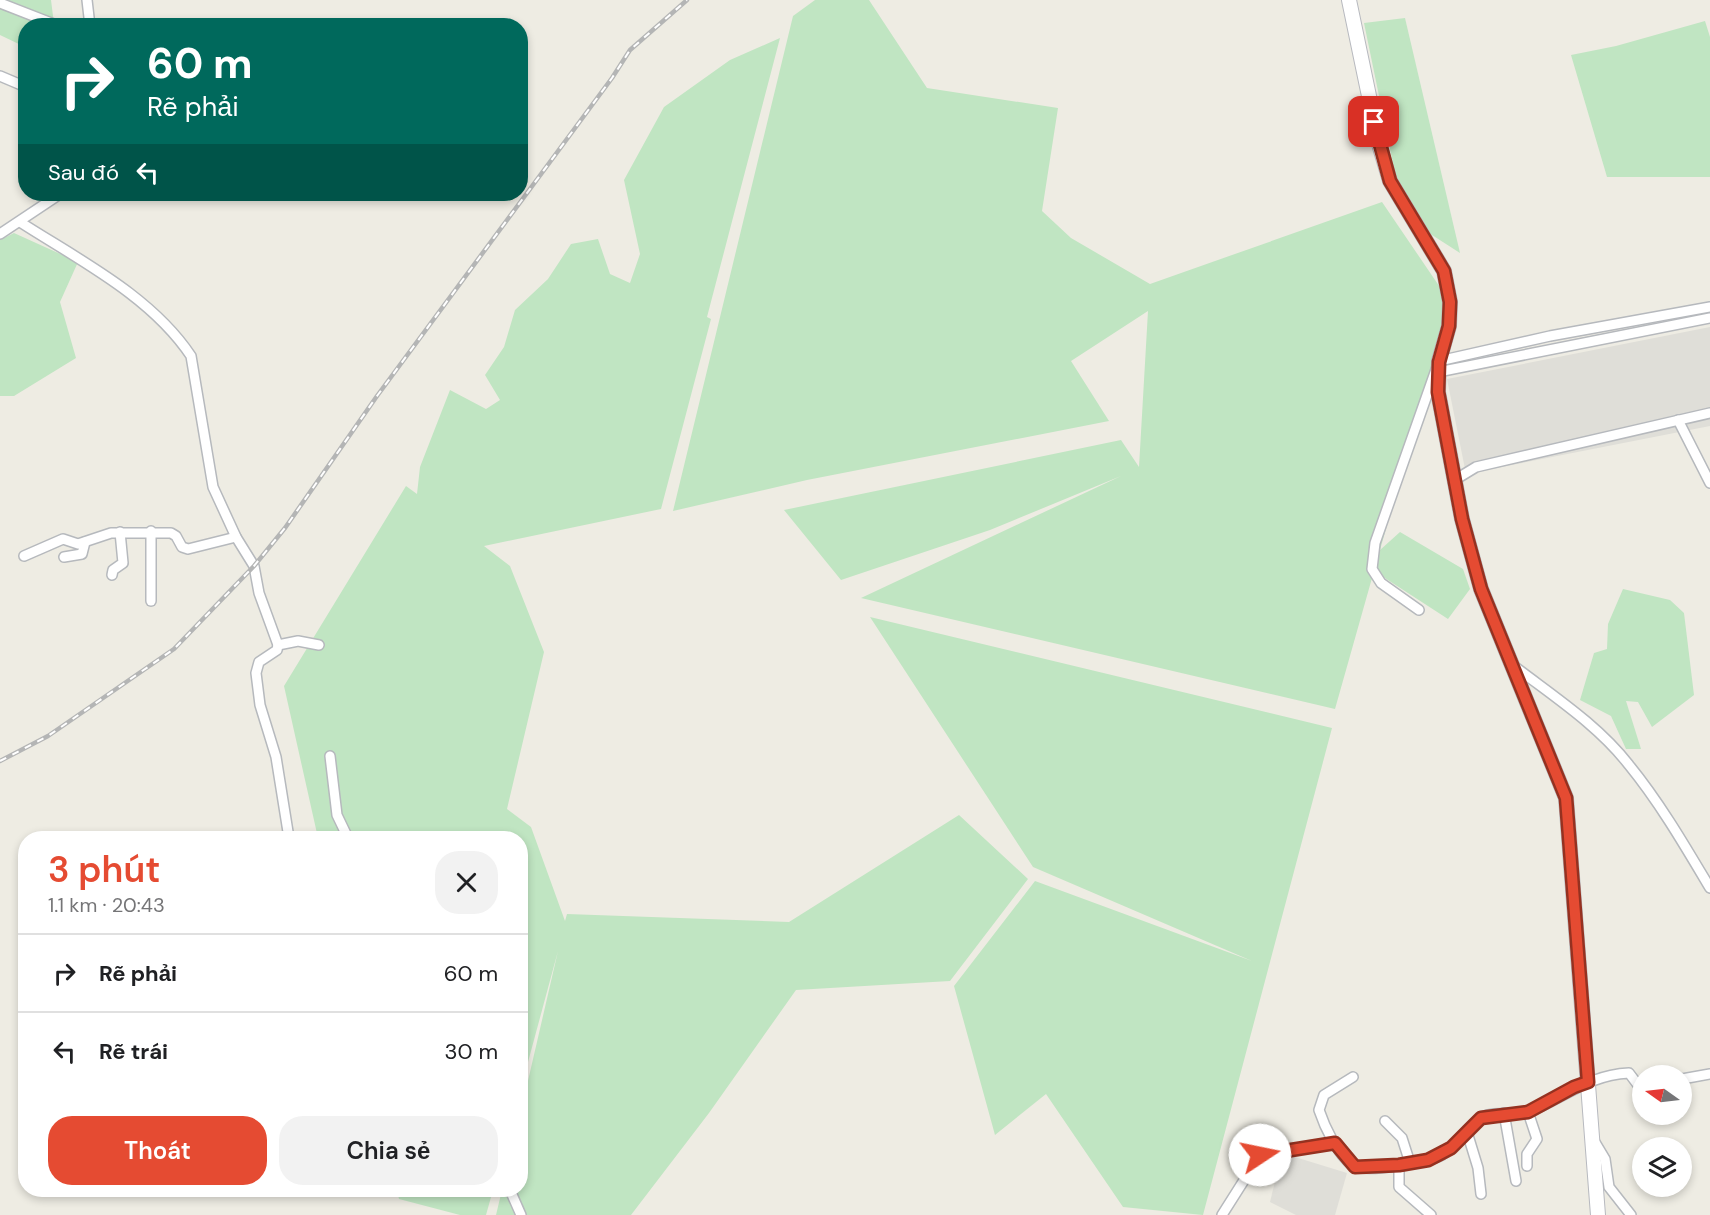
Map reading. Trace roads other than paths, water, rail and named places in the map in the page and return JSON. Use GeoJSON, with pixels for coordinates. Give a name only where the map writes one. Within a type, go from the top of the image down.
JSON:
{"type":"FeatureCollection","features":[{"type":"Feature","properties":{"kind":"main road"},"geometry":{"type":"LineString","coordinates":[[1349,0],[1379,144],[1390,181],[1444,271],[1448,284],[1449,326],[1439,367],[1438,392],[1454,481],[1481,589],[1566,798],[1598,1215]]}},
{"type":"Feature","properties":{"kind":"street"},"geometry":{"type":"LineString","coordinates":[[87,0],[89,18]]}},
{"type":"Feature","properties":{"kind":"street"},"geometry":{"type":"LineString","coordinates":[[0,3],[15,5],[42,18]]}},
{"type":"Feature","properties":{"kind":"street"},"geometry":{"type":"LineString","coordinates":[[0,76],[18,84]]}},
{"type":"Feature","properties":{"kind":"street"},"geometry":{"type":"LineString","coordinates":[[0,234],[50,201]]}},
{"type":"Feature","properties":{"kind":"street"},"geometry":{"type":"LineString","coordinates":[[20,222],[108,278],[147,308],[181,342],[194,366],[213,487],[236,537],[254,566],[259,592],[278,645],[277,650],[259,662],[256,673],[260,705],[276,757],[288,831]]}},
{"type":"Feature","properties":{"kind":"street"},"geometry":{"type":"LineString","coordinates":[[1439,367],[1550,336],[1710,306]]}},
{"type":"Feature","properties":{"kind":"street"},"geometry":{"type":"LineString","coordinates":[[1439,367],[1710,318]]}},
{"type":"Feature","properties":{"kind":"street"},"geometry":{"type":"LineString","coordinates":[[1419,610],[1381,583],[1372,569],[1375,543],[1439,367]]}},
{"type":"Feature","properties":{"kind":"street"},"geometry":{"type":"LineString","coordinates":[[1454,481],[1476,467],[1710,413]]}},
{"type":"Feature","properties":{"kind":"street"},"geometry":{"type":"LineString","coordinates":[[1678,420],[1710,483]]}},
{"type":"Feature","properties":{"kind":"street"},"geometry":{"type":"LineString","coordinates":[[151,531],[151,601]]}},
{"type":"Feature","properties":{"kind":"street"},"geometry":{"type":"LineString","coordinates":[[24,556],[63,539],[75,544],[120,532],[171,533],[176,536],[182,547],[188,549],[236,537]]}},
{"type":"Feature","properties":{"kind":"street"},"geometry":{"type":"LineString","coordinates":[[112,575],[113,570],[123,563],[120,532]]}},
{"type":"Feature","properties":{"kind":"street"},"geometry":{"type":"LineString","coordinates":[[64,558],[82,554],[85,542]]}},
{"type":"Feature","properties":{"kind":"street"},"geometry":{"type":"LineString","coordinates":[[278,645],[298,641],[319,645]]}},
{"type":"Feature","properties":{"kind":"street"},"geometry":{"type":"LineString","coordinates":[[1514,666],[1586,721],[1628,764],[1683,842],[1710,888]]}},
{"type":"Feature","properties":{"kind":"street"},"geometry":{"type":"LineString","coordinates":[[330,756],[337,815],[345,831]]}},
{"type":"Feature","properties":{"kind":"street"},"geometry":{"type":"LineString","coordinates":[[1353,1077],[1328,1092],[1319,1104],[1320,1113],[1335,1143],[1355,1167],[1399,1165],[1442,1155],[1481,1118],[1504,1113],[1528,1112],[1574,1087],[1607,1074],[1629,1073],[1632,1077]]}},
{"type":"Feature","properties":{"kind":"street"},"geometry":{"type":"LineString","coordinates":[[1692,1077],[1710,1074]]}},
{"type":"Feature","properties":{"kind":"street"},"geometry":{"type":"LineString","coordinates":[[1527,1166],[1527,1154],[1537,1139],[1528,1112]]}},
{"type":"Feature","properties":{"kind":"street"},"geometry":{"type":"LineString","coordinates":[[1504,1113],[1516,1181]]}},
{"type":"Feature","properties":{"kind":"street"},"geometry":{"type":"LineString","coordinates":[[1385,1121],[1402,1138],[1410,1163]]}},
{"type":"Feature","properties":{"kind":"street"},"geometry":{"type":"LineString","coordinates":[[1467,1132],[1478,1168],[1481,1194]]}},
{"type":"Feature","properties":{"kind":"street"},"geometry":{"type":"LineString","coordinates":[[1593,1139],[1605,1159],[1609,1187],[1631,1215]]}},
{"type":"Feature","properties":{"kind":"street"},"geometry":{"type":"LineString","coordinates":[[1222,1215],[1260,1155],[1335,1143]]}},
{"type":"Feature","properties":{"kind":"street"},"geometry":{"type":"LineString","coordinates":[[1399,1165],[1399,1187],[1431,1215]]}},
{"type":"Feature","properties":{"kind":"street"},"geometry":{"type":"LineString","coordinates":[[513,1197],[521,1215]]}},
{"type":"Feature","properties":{"kind":"railway"},"geometry":{"type":"LineString","coordinates":[[528,192],[630,50],[687,0]]}},
{"type":"Feature","properties":{"kind":"railway"},"geometry":{"type":"LineString","coordinates":[[0,761],[48,736],[174,649],[254,566],[285,528],[377,396],[521,201]]}}]}
